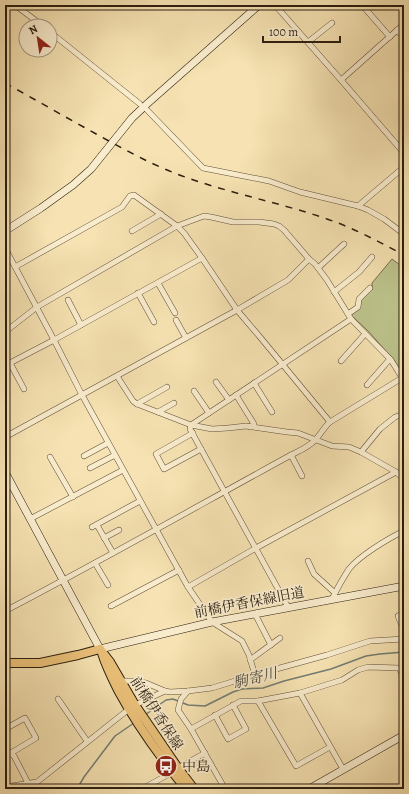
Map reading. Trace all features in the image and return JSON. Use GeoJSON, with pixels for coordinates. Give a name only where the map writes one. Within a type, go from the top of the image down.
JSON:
{"type":"FeatureCollection","features":[{"type":"Feature","properties":{"kind":"main road"},"geometry":{"type":"LineString","coordinates":[[5,663],[40,663],[100,649]]}},
{"type":"Feature","properties":{"kind":"main road","name":"前橋伊香保線"},"geometry":{"type":"LineString","coordinates":[[100,649],[110,662],[121,681],[132,707]]}},
{"type":"Feature","properties":{"kind":"main road","name":"前橋伊香保線"},"geometry":{"type":"LineString","coordinates":[[100,649],[105,665],[172,771],[186,789]]}},
{"type":"Feature","properties":{"kind":"main road","name":"前橋伊香保線"},"geometry":{"type":"LineString","coordinates":[[140,719],[194,789]]}},
{"type":"Feature","properties":{"kind":"street"},"geometry":{"type":"LineString","coordinates":[[15,5],[32,18]]}},
{"type":"Feature","properties":{"kind":"street"},"geometry":{"type":"LineString","coordinates":[[5,231],[41,208],[91,169],[132,118],[259,5]]}},
{"type":"Feature","properties":{"kind":"street"},"geometry":{"type":"LineString","coordinates":[[275,5],[342,80],[404,153]]}},
{"type":"Feature","properties":{"kind":"street"},"geometry":{"type":"LineString","coordinates":[[362,5],[390,37]]}},
{"type":"Feature","properties":{"kind":"street"},"geometry":{"type":"LineString","coordinates":[[308,42],[332,23]]}},
{"type":"Feature","properties":{"kind":"street"},"geometry":{"type":"LineString","coordinates":[[342,80],[404,24]]}},
{"type":"Feature","properties":{"kind":"street"},"geometry":{"type":"LineString","coordinates":[[397,30],[404,38]]}},
{"type":"Feature","properties":{"kind":"street"},"geometry":{"type":"LineString","coordinates":[[58,38],[140,104]]}},
{"type":"Feature","properties":{"kind":"street"},"geometry":{"type":"LineString","coordinates":[[147,110],[202,168],[269,181],[300,192],[358,206],[384,219],[404,234]]}},
{"type":"Feature","properties":{"kind":"street"},"geometry":{"type":"LineString","coordinates":[[358,206],[404,167]]}},
{"type":"Feature","properties":{"kind":"street"},"geometry":{"type":"LineString","coordinates":[[15,267],[122,207],[130,196],[134,195],[177,226],[184,233],[237,310],[330,422]]}},
{"type":"Feature","properties":{"kind":"street"},"geometry":{"type":"LineString","coordinates":[[132,231],[161,214]]}},
{"type":"Feature","properties":{"kind":"street"},"geometry":{"type":"LineString","coordinates":[[5,332],[36,308],[177,226],[204,216],[233,222],[259,222],[279,226],[315,264],[349,316],[390,359],[403,380],[330,422],[311,444],[5,611]]}},
{"type":"Feature","properties":{"kind":"street"},"geometry":{"type":"LineString","coordinates":[[318,268],[344,244]]}},
{"type":"Feature","properties":{"kind":"street"},"geometry":{"type":"LineString","coordinates":[[5,248],[82,395],[188,587],[212,622],[242,641],[256,675]]}},
{"type":"Feature","properties":{"kind":"street"},"geometry":{"type":"LineString","coordinates":[[334,292],[359,272],[372,257]]}},
{"type":"Feature","properties":{"kind":"street"},"geometry":{"type":"LineString","coordinates":[[24,389],[7,363],[54,340],[202,258]]}},
{"type":"Feature","properties":{"kind":"street"},"geometry":{"type":"LineString","coordinates":[[5,437],[237,310],[288,280],[309,259]]}},
{"type":"Feature","properties":{"kind":"street"},"geometry":{"type":"LineString","coordinates":[[158,282],[174,313]]}},
{"type":"Feature","properties":{"kind":"street"},"geometry":{"type":"LineString","coordinates":[[191,425],[283,364],[349,316],[358,307],[359,300],[370,288]]}},
{"type":"Feature","properties":{"kind":"street"},"geometry":{"type":"LineString","coordinates":[[138,293],[154,322]]}},
{"type":"Feature","properties":{"kind":"street"},"geometry":{"type":"LineString","coordinates":[[68,300],[81,325]]}},
{"type":"Feature","properties":{"kind":"street"},"geometry":{"type":"LineString","coordinates":[[176,320],[186,338]]}},
{"type":"Feature","properties":{"kind":"street"},"geometry":{"type":"LineString","coordinates":[[341,361],[365,334]]}},
{"type":"Feature","properties":{"kind":"street"},"geometry":{"type":"LineString","coordinates":[[367,385],[390,359]]}},
{"type":"Feature","properties":{"kind":"street"},"geometry":{"type":"LineString","coordinates":[[117,376],[137,404],[191,425],[212,429],[249,427],[298,433],[332,446],[349,447],[361,452],[396,472],[404,479]]}},
{"type":"Feature","properties":{"kind":"street"},"geometry":{"type":"LineString","coordinates":[[216,382],[229,400]]}},
{"type":"Feature","properties":{"kind":"street"},"geometry":{"type":"LineString","coordinates":[[254,383],[272,412]]}},
{"type":"Feature","properties":{"kind":"street"},"geometry":{"type":"LineString","coordinates":[[137,404],[167,387]]}},
{"type":"Feature","properties":{"kind":"street"},"geometry":{"type":"LineString","coordinates":[[194,391],[209,413]]}},
{"type":"Feature","properties":{"kind":"street"},"geometry":{"type":"LineString","coordinates":[[236,395],[254,424],[249,427]]}},
{"type":"Feature","properties":{"kind":"street"},"geometry":{"type":"LineString","coordinates":[[158,412],[174,403]]}},
{"type":"Feature","properties":{"kind":"street"},"geometry":{"type":"LineString","coordinates":[[361,452],[380,429],[395,417],[404,414]]}},
{"type":"Feature","properties":{"kind":"street"},"geometry":{"type":"LineString","coordinates":[[191,425],[190,429],[192,434],[288,607]]}},
{"type":"Feature","properties":{"kind":"street"},"geometry":{"type":"LineString","coordinates":[[192,434],[156,454],[164,469],[201,449]]}},
{"type":"Feature","properties":{"kind":"street"},"geometry":{"type":"LineString","coordinates":[[84,456],[108,442]]}},
{"type":"Feature","properties":{"kind":"street"},"geometry":{"type":"LineString","coordinates":[[90,468],[115,455]]}},
{"type":"Feature","properties":{"kind":"street"},"geometry":{"type":"LineString","coordinates":[[291,455],[302,476]]}},
{"type":"Feature","properties":{"kind":"street"},"geometry":{"type":"LineString","coordinates":[[50,457],[73,497]]}},
{"type":"Feature","properties":{"kind":"street"},"geometry":{"type":"LineString","coordinates":[[30,519],[123,470]]}},
{"type":"Feature","properties":{"kind":"street"},"geometry":{"type":"LineString","coordinates":[[5,472],[100,649]]}},
{"type":"Feature","properties":{"kind":"street"},"geometry":{"type":"LineString","coordinates":[[188,587],[256,548],[396,472]]}},
{"type":"Feature","properties":{"kind":"street"},"geometry":{"type":"LineString","coordinates":[[113,553],[104,538],[94,526],[140,501]]}},
{"type":"Feature","properties":{"kind":"street"},"geometry":{"type":"LineString","coordinates":[[104,538],[119,530]]}},
{"type":"Feature","properties":{"kind":"street"},"geometry":{"type":"LineString","coordinates":[[308,561],[314,574],[333,596],[349,569],[356,561],[404,531]]}},
{"type":"Feature","properties":{"kind":"street"},"geometry":{"type":"LineString","coordinates":[[95,563],[108,585]]}},
{"type":"Feature","properties":{"kind":"street"},"geometry":{"type":"LineString","coordinates":[[111,606],[179,570]]}},
{"type":"Feature","properties":{"kind":"street","name":"前橋伊香保線旧道"},"geometry":{"type":"LineString","coordinates":[[100,649],[212,622],[288,607],[333,596],[404,586]]}},
{"type":"Feature","properties":{"kind":"street"},"geometry":{"type":"LineString","coordinates":[[254,614],[271,645]]}},
{"type":"Feature","properties":{"kind":"street"},"geometry":{"type":"LineString","coordinates":[[404,614],[398,616],[404,631]]}},
{"type":"Feature","properties":{"kind":"street"},"geometry":{"type":"LineString","coordinates":[[250,660],[280,638]]}},
{"type":"Feature","properties":{"kind":"street"},"geometry":{"type":"LineString","coordinates":[[121,681],[146,682],[170,692],[212,688],[370,641],[404,639]]}},
{"type":"Feature","properties":{"kind":"street"},"geometry":{"type":"LineString","coordinates":[[191,729],[241,701],[258,701],[300,693],[342,680],[358,670],[368,667],[399,668],[404,678]]}},
{"type":"Feature","properties":{"kind":"street"},"geometry":{"type":"LineString","coordinates":[[5,787],[37,782],[132,707],[165,691]]}},
{"type":"Feature","properties":{"kind":"street"},"geometry":{"type":"LineString","coordinates":[[188,691],[181,699],[178,710],[191,729],[225,789]]}},
{"type":"Feature","properties":{"kind":"street"},"geometry":{"type":"LineString","coordinates":[[300,693],[343,769]]}},
{"type":"Feature","properties":{"kind":"street"},"geometry":{"type":"LineString","coordinates":[[58,699],[86,742]]}},
{"type":"Feature","properties":{"kind":"street"},"geometry":{"type":"LineString","coordinates":[[258,701],[296,766],[330,746]]}},
{"type":"Feature","properties":{"kind":"street"},"geometry":{"type":"LineString","coordinates":[[215,716],[228,739],[246,728],[233,705]]}},
{"type":"Feature","properties":{"kind":"street"},"geometry":{"type":"LineString","coordinates":[[5,729],[25,718],[36,738],[11,753]]}},
{"type":"Feature","properties":{"kind":"street"},"geometry":{"type":"LineString","coordinates":[[309,789],[404,735]]}},
{"type":"Feature","properties":{"kind":"street"},"geometry":{"type":"LineString","coordinates":[[5,749],[14,756],[28,783]]}},
{"type":"Feature","properties":{"kind":"street"},"geometry":{"type":"LineString","coordinates":[[178,768],[205,753]]}},
{"type":"Feature","properties":{"kind":"street"},"geometry":{"type":"LineString","coordinates":[[142,789],[169,774]]}},
{"type":"Feature","properties":{"kind":"green space"},"geometry":{"type":"Polygon","coordinates":[[[392,259],[404,268],[404,376],[394,360],[368,331],[351,315],[360,308],[361,300],[372,288],[372,283],[392,259]]]}},
{"type":"Feature","properties":{"kind":"waterway","name":"駒寄川"},"geometry":{"type":"LineString","coordinates":[[145,715],[166,700],[173,699],[188,705],[205,706],[242,689],[263,688],[331,669],[366,656],[404,652]]}},
{"type":"Feature","properties":{"kind":"waterway","name":"駒寄川"},"geometry":{"type":"LineString","coordinates":[[77,789],[84,777],[115,736],[134,723]]}},
{"type":"Feature","properties":{"kind":"railway"},"geometry":{"type":"LineString","coordinates":[[5,83],[120,147],[165,169],[205,184],[310,213],[347,227],[404,255]]}},
{"type":"Feature","properties":{"kind":"place","name":"中島"},"geometry":{"type":"Point","coordinates":[166,766]}}]}
